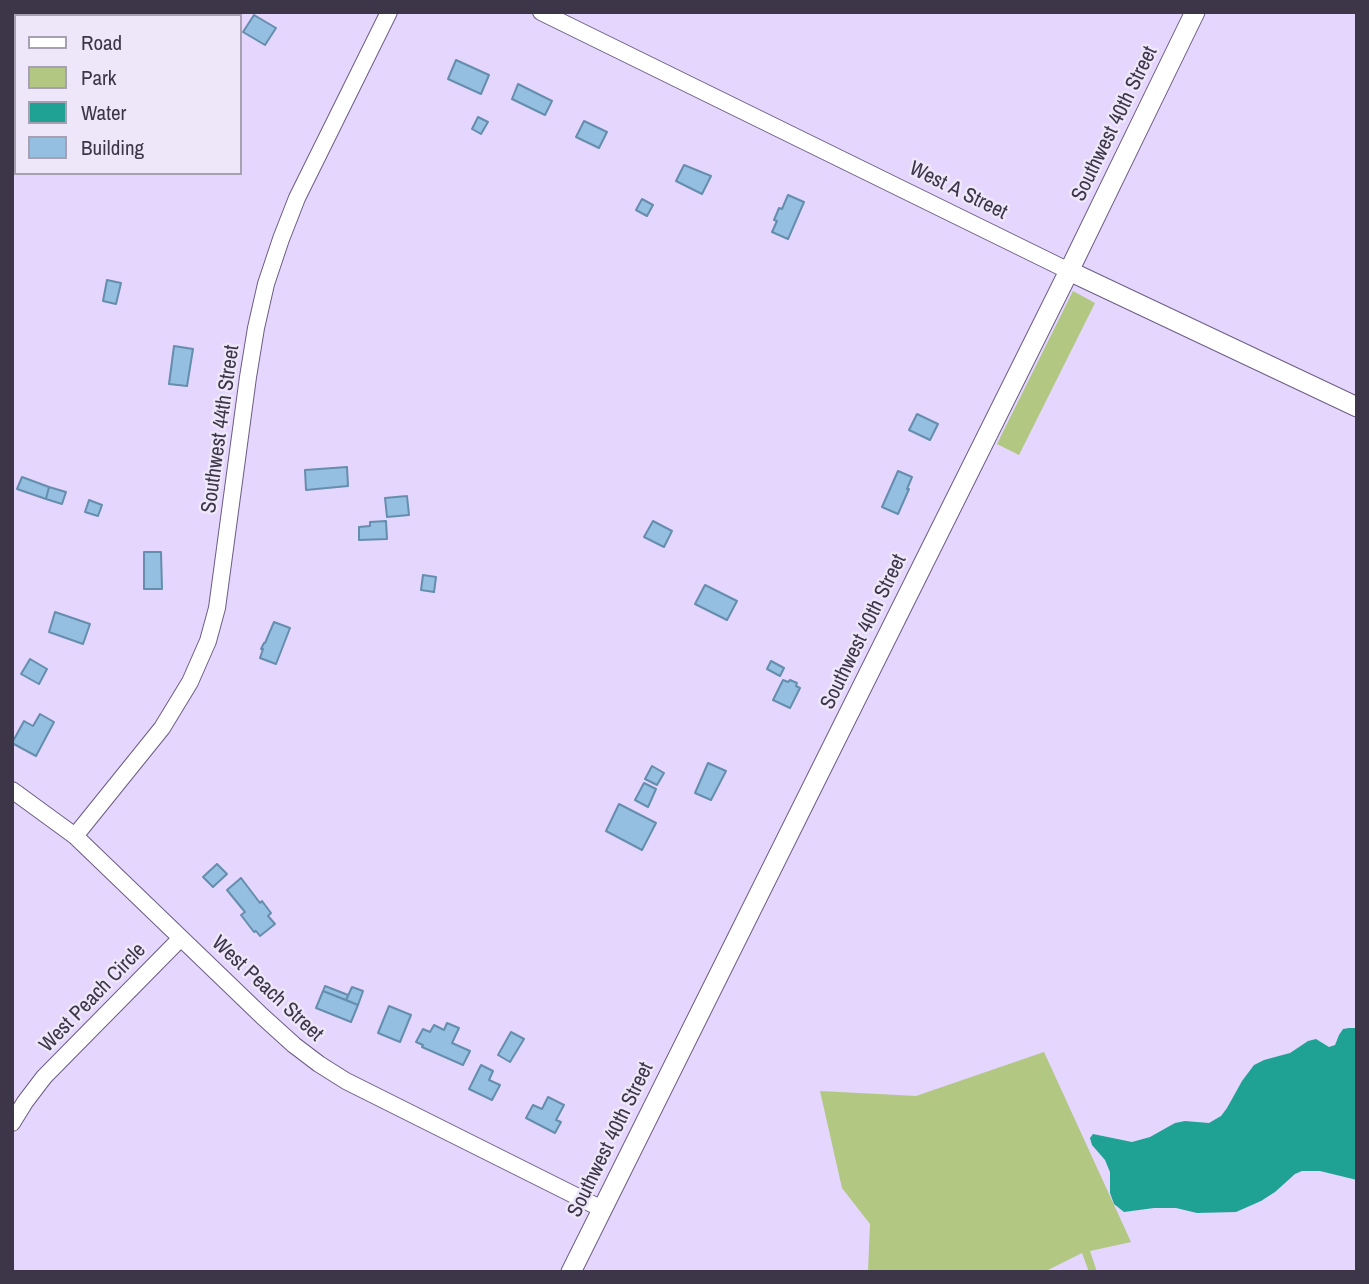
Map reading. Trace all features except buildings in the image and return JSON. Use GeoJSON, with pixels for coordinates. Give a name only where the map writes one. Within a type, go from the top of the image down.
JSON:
{"type":"FeatureCollection","features":[{"type":"Feature","properties":{"kind":"main road","name":"Southwest 40th Street"},"geometry":{"type":"LineString","coordinates":[[571,1272],[1195,12]]}},
{"type":"Feature","properties":{"kind":"main road","name":"West A Street"},"geometry":{"type":"LineString","coordinates":[[1069,271],[1357,407]]}},
{"type":"Feature","properties":{"kind":"street","name":"Southwest 44th Street"},"geometry":{"type":"LineString","coordinates":[[75,836],[162,728],[190,682],[204,651],[217,608],[250,365],[266,284],[297,198],[389,12]]}},
{"type":"Feature","properties":{"kind":"street","name":"West A Street"},"geometry":{"type":"LineString","coordinates":[[541,12],[1069,271]]}},
{"type":"Feature","properties":{"kind":"street","name":"West Peach Street"},"geometry":{"type":"LineString","coordinates":[[12,790],[75,836],[294,1045],[319,1064],[346,1081],[602,1209]]}},
{"type":"Feature","properties":{"kind":"street","name":"West Peach Circle"},"geometry":{"type":"LineString","coordinates":[[12,1122],[44,1077],[181,938]]}},
{"type":"Feature","properties":{"kind":"green space"},"geometry":{"type":"Polygon","coordinates":[[[1073,291],[1095,303],[1019,455],[997,444],[1073,291]]]}},
{"type":"Feature","properties":{"kind":"green space"},"geometry":{"type":"Polygon","coordinates":[[[1044,1052],[1131,1242],[1090,1251],[1097,1272],[1089,1272],[1082,1253],[1044,1272],[868,1272],[870,1224],[842,1188],[820,1091],[916,1096],[1044,1052]]]}},
{"type":"Feature","properties":{"kind":"water"},"geometry":{"type":"Polygon","coordinates":[[[1357,1028],[1357,1180],[1320,1171],[1302,1171],[1261,1201],[1236,1212],[1197,1213],[1176,1208],[1154,1208],[1124,1212],[1114,1204],[1110,1193],[1110,1172],[1105,1160],[1092,1145],[1090,1138],[1093,1134],[1132,1142],[1150,1137],[1175,1123],[1209,1123],[1221,1116],[1254,1065],[1290,1053],[1316,1039],[1329,1047],[1335,1045],[1343,1029],[1357,1028]]]}}]}
